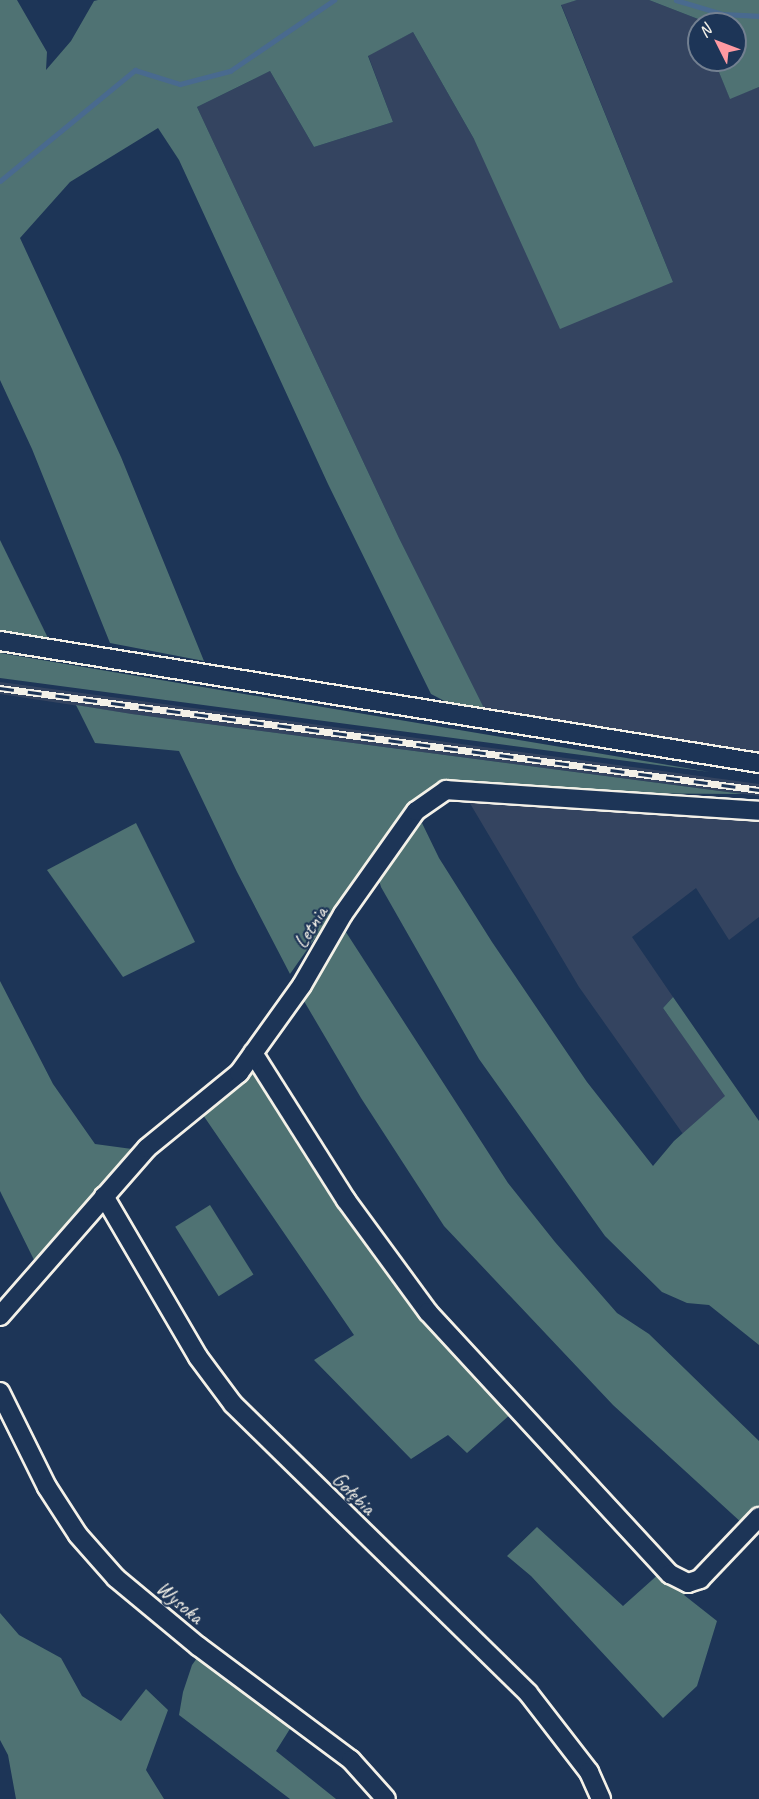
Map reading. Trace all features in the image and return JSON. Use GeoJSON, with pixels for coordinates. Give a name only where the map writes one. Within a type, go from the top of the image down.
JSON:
{"type":"FeatureCollection","features":[{"type":"Feature","properties":{"kind":"street"},"geometry":{"type":"LineString","coordinates":[[0,641],[759,763]]}},
{"type":"Feature","properties":{"kind":"street","name":"Letnia"},"geometry":{"type":"LineString","coordinates":[[0,1316],[147,1148],[239,1073],[302,985],[343,914],[416,811],[446,790],[759,811]]}},
{"type":"Feature","properties":{"kind":"street"},"geometry":{"type":"LineString","coordinates":[[253,1053],[346,1200],[428,1312],[670,1574],[688,1583],[700,1579],[759,1517]]}},
{"type":"Feature","properties":{"kind":"street","name":"Gołębia"},"geometry":{"type":"LineString","coordinates":[[104,1196],[198,1357],[233,1404],[528,1694],[589,1772],[601,1799]]}},
{"type":"Feature","properties":{"kind":"street","name":"Wysoka"},"geometry":{"type":"LineString","coordinates":[[0,1392],[47,1487],[78,1535],[116,1578],[198,1646],[351,1760],[386,1799]]}},
{"type":"Feature","properties":{"kind":"shaded area"},"geometry":{"type":"Polygon","coordinates":[[[577,0],[649,0],[687,15],[687,72],[719,72],[730,98],[759,87],[759,753],[575,730],[487,714],[399,538],[197,107],[270,71],[314,147],[393,122],[368,55],[413,32],[474,139],[673,282],[561,4],[577,0]]]}},
{"type":"Feature","properties":{"kind":"shaded area"},"geometry":{"type":"Polygon","coordinates":[[[0,682],[759,784],[759,796],[132,714],[0,694],[0,682]]]}},
{"type":"Feature","properties":{"kind":"shaded area"},"geometry":{"type":"Polygon","coordinates":[[[465,795],[759,819],[759,917],[729,940],[696,888],[632,937],[673,997],[663,1008],[726,1096],[683,1134],[579,987],[465,795]]]}},
{"type":"Feature","properties":{"kind":"green space"},"geometry":{"type":"Polygon","coordinates":[[[0,0],[17,0],[47,52],[46,70],[71,41],[94,1],[98,0],[577,0],[561,5],[673,282],[560,329],[474,139],[413,32],[368,56],[393,122],[314,147],[270,71],[197,107],[399,538],[487,714],[458,708],[431,694],[328,484],[179,160],[158,128],[70,182],[20,238],[121,457],[204,661],[110,643],[32,449],[0,380],[0,0]]]}},
{"type":"Feature","properties":{"kind":"green space"},"geometry":{"type":"Polygon","coordinates":[[[649,0],[759,0],[759,87],[730,99],[719,72],[747,72],[747,12],[687,12],[687,15],[649,0]]]}},
{"type":"Feature","properties":{"kind":"green space"},"geometry":{"type":"Polygon","coordinates":[[[0,540],[48,638],[0,631],[0,540]]]}},
{"type":"Feature","properties":{"kind":"green space"},"geometry":{"type":"Polygon","coordinates":[[[0,653],[513,739],[710,772],[0,678],[0,653]]]}},
{"type":"Feature","properties":{"kind":"green space"},"geometry":{"type":"Polygon","coordinates":[[[76,705],[743,794],[423,795],[367,864],[290,974],[237,872],[179,751],[95,743],[76,705]]]}},
{"type":"Feature","properties":{"kind":"green space"},"geometry":{"type":"Polygon","coordinates":[[[136,823],[195,942],[123,977],[47,870],[136,823]]]}},
{"type":"Feature","properties":{"kind":"green space"},"geometry":{"type":"Polygon","coordinates":[[[422,823],[439,858],[492,942],[587,1082],[653,1166],[674,1141],[725,1096],[663,1008],[673,997],[759,1121],[759,1345],[709,1305],[687,1303],[662,1292],[605,1236],[479,1059],[381,887],[378,877],[422,823]]]}},
{"type":"Feature","properties":{"kind":"green space"},"geometry":{"type":"Polygon","coordinates":[[[342,926],[508,1183],[555,1242],[617,1313],[649,1334],[759,1441],[759,1514],[743,1524],[613,1405],[444,1226],[361,1098],[301,996],[342,926]]]}},
{"type":"Feature","properties":{"kind":"green space"},"geometry":{"type":"Polygon","coordinates":[[[0,981],[53,1084],[95,1144],[132,1149],[36,1264],[0,1191],[0,981]]]}},
{"type":"Feature","properties":{"kind":"green space"},"geometry":{"type":"Polygon","coordinates":[[[254,1065],[512,1413],[467,1453],[448,1435],[411,1459],[314,1360],[354,1335],[203,1115],[229,1094],[254,1065]]]}},
{"type":"Feature","properties":{"kind":"green space"},"geometry":{"type":"Polygon","coordinates":[[[210,1205],[253,1275],[219,1296],[175,1227],[210,1205]]]}},
{"type":"Feature","properties":{"kind":"green space"},"geometry":{"type":"Polygon","coordinates":[[[537,1527],[623,1606],[661,1572],[693,1587],[684,1595],[717,1621],[697,1686],[663,1718],[531,1576],[507,1556],[537,1527]]]}},
{"type":"Feature","properties":{"kind":"green space"},"geometry":{"type":"Polygon","coordinates":[[[0,1613],[19,1635],[61,1658],[82,1696],[121,1721],[146,1689],[168,1710],[146,1770],[164,1799],[16,1799],[8,1755],[0,1740],[0,1613]]]}},
{"type":"Feature","properties":{"kind":"green space"},"geometry":{"type":"Polygon","coordinates":[[[200,1654],[293,1724],[276,1751],[336,1799],[290,1799],[179,1715],[183,1692],[192,1665],[200,1654]]]}},
{"type":"Feature","properties":{"kind":"waterway"},"geometry":{"type":"LineString","coordinates":[[0,181],[135,70],[180,84],[230,71],[334,0]]}},
{"type":"Feature","properties":{"kind":"waterway"},"geometry":{"type":"LineString","coordinates":[[676,0],[723,14],[759,16]]}},
{"type":"Feature","properties":{"kind":"railway"},"geometry":{"type":"LineString","coordinates":[[0,688],[759,790]]}}]}
